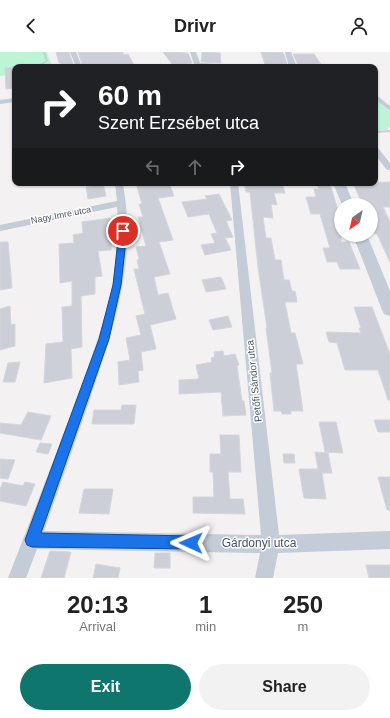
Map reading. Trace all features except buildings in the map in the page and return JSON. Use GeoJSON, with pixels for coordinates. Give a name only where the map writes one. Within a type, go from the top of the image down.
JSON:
{"type":"FeatureCollection","features":[{"type":"Feature","properties":{"kind":"street"},"geometry":{"type":"LineString","coordinates":[[73,52],[78,64]]}},
{"type":"Feature","properties":{"kind":"street"},"geometry":{"type":"LineString","coordinates":[[193,52],[198,64]]}},
{"type":"Feature","properties":{"kind":"street"},"geometry":{"type":"LineString","coordinates":[[288,52],[293,64]]}},
{"type":"Feature","properties":{"kind":"street"},"geometry":{"type":"LineString","coordinates":[[378,99],[390,109]]}},
{"type":"Feature","properties":{"kind":"street"},"geometry":{"type":"LineString","coordinates":[[0,102],[12,100]]}},
{"type":"Feature","properties":{"kind":"street"},"geometry":{"type":"LineString","coordinates":[[378,155],[390,168]]}},
{"type":"Feature","properties":{"kind":"street"},"geometry":{"type":"LineString","coordinates":[[17,578],[104,339],[117,285],[123,242],[122,203],[119,186]]}},
{"type":"Feature","properties":{"kind":"street","name":"Petőfi Sándor utca"},"geometry":{"type":"LineString","coordinates":[[234,186],[271,544],[264,578]]}},
{"type":"Feature","properties":{"kind":"street"},"geometry":{"type":"LineString","coordinates":[[340,186],[345,198]]}},
{"type":"Feature","properties":{"kind":"street","name":"Nagy Imre utca"},"geometry":{"type":"LineString","coordinates":[[0,228],[122,203]]}},
{"type":"Feature","properties":{"kind":"street"},"geometry":{"type":"LineString","coordinates":[[363,242],[390,310]]}},
{"type":"Feature","properties":{"kind":"street","name":"Gárdonyi utca"},"geometry":{"type":"LineString","coordinates":[[32,540],[271,544],[390,540]]}},
{"type":"Feature","properties":{"kind":"lane"},"geometry":{"type":"LineString","coordinates":[[42,64],[47,61],[44,52]]}},
{"type":"Feature","properties":{"kind":"lane"},"geometry":{"type":"LineString","coordinates":[[378,132],[390,131]]}},
{"type":"Feature","properties":{"kind":"green space"},"geometry":{"type":"Polygon","coordinates":[[[0,52],[47,52],[51,64],[12,64],[12,74],[0,76],[0,52]]]}},
{"type":"Feature","properties":{"kind":"green space"},"geometry":{"type":"Polygon","coordinates":[[[378,101],[390,112],[390,126],[387,130],[378,130],[378,101]]]}},
{"type":"Feature","properties":{"kind":"route"},"geometry":{"type":"LineString","coordinates":[[123,231],[123,242],[117,285],[104,339],[32,540],[191,543]]}}]}
